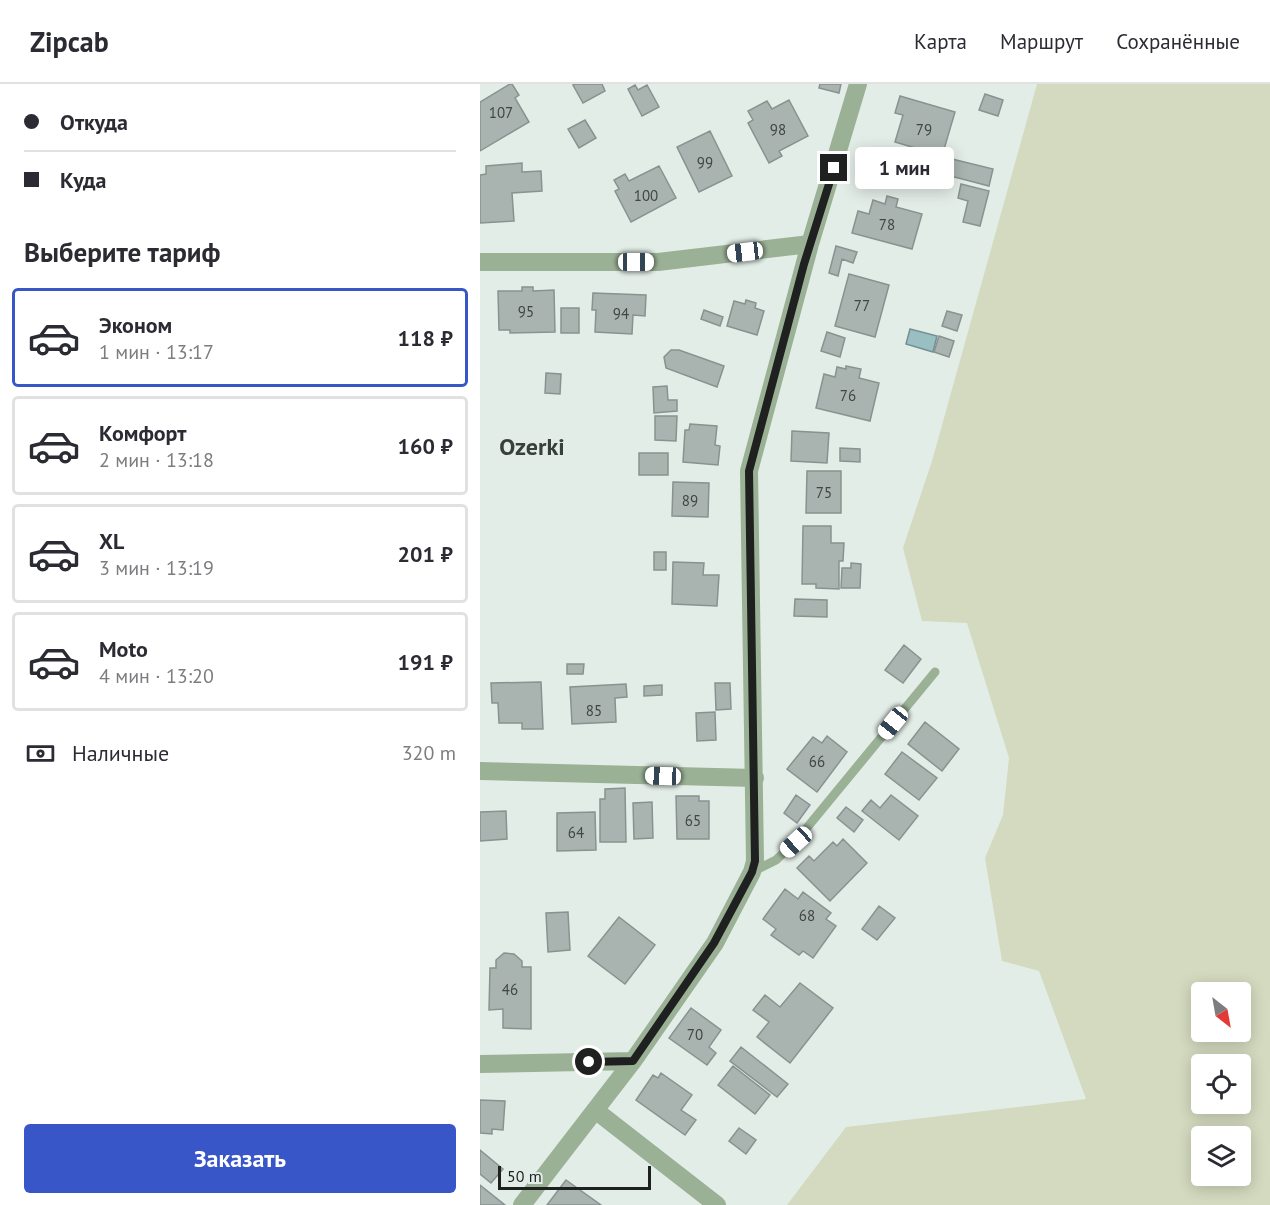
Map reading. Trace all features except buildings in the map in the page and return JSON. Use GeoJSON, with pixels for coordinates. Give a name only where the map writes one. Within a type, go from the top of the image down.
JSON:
{"type":"FeatureCollection","features":[{"type":"Feature","properties":{"kind":"street"},"geometry":{"type":"LineString","coordinates":[[522,1205],[633,1061],[714,943],[752,872],[755,861],[755,778],[749,471],[810,244],[858,84]]}},
{"type":"Feature","properties":{"kind":"street"},"geometry":{"type":"LineString","coordinates":[[480,261],[658,262],[810,244]]}},
{"type":"Feature","properties":{"kind":"street"},"geometry":{"type":"LineString","coordinates":[[480,771],[755,778]]}},
{"type":"Feature","properties":{"kind":"street"},"geometry":{"type":"LineString","coordinates":[[480,1064],[633,1061]]}},
{"type":"Feature","properties":{"kind":"street"},"geometry":{"type":"LineString","coordinates":[[595,1110],[717,1205]]}},
{"type":"Feature","properties":{"kind":"lane"},"geometry":{"type":"LineString","coordinates":[[752,872],[776,860],[796,842],[935,672]]}},
{"type":"Feature","properties":{"kind":"green space"},"geometry":{"type":"Polygon","coordinates":[[[1037,84],[1270,84],[1270,1205],[787,1205],[846,1127],[1086,1099],[1039,971],[1002,961],[985,858],[1003,815],[1009,758],[967,623],[922,621],[903,548],[932,461],[1037,84]]]}},
{"type":"Feature","properties":{"kind":"water"},"geometry":{"type":"Polygon","coordinates":[[[910,329],[937,336],[933,352],[906,344],[910,329]]]}},
{"type":"Feature","properties":{"kind":"district","name":"Ozerki"},"geometry":{"type":"Point","coordinates":[532,446]}},
{"type":"Feature","properties":{"kind":"route"},"geometry":{"type":"LineString","coordinates":[[589,1062],[633,1061],[714,943],[752,872],[755,861],[755,778],[749,471],[804,264],[834,168]]}}]}
